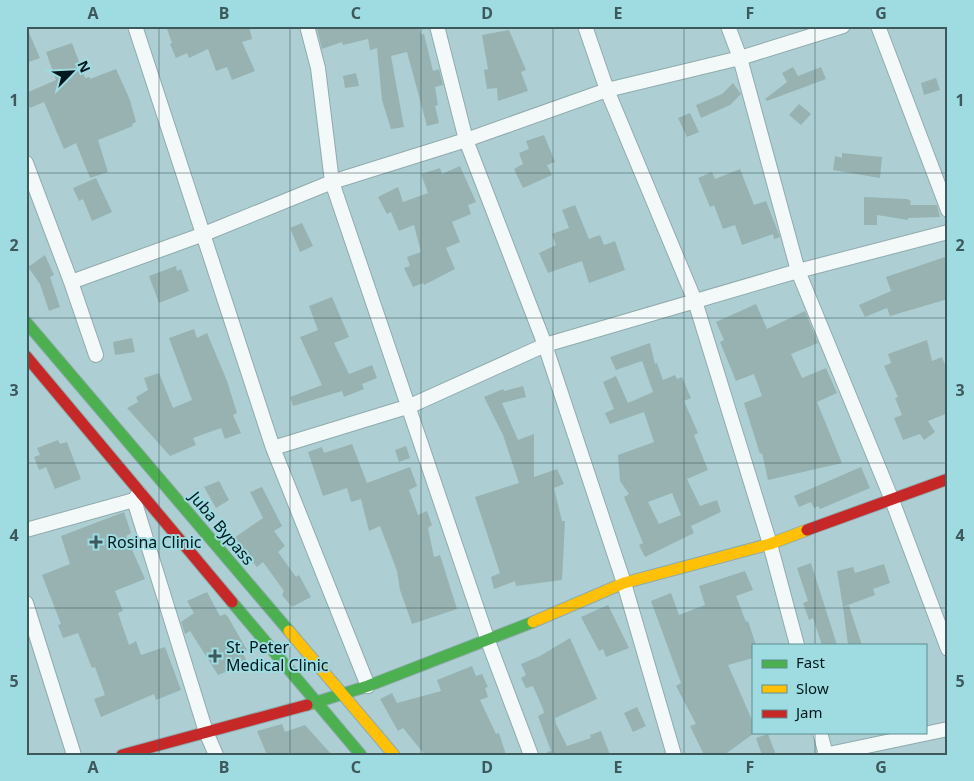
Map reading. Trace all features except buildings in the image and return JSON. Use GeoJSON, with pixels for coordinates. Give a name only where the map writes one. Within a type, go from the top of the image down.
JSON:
{"type":"FeatureCollection","features":[{"type":"Feature","properties":{"kind":"main road","name":"Juba Bypass"},"geometry":{"type":"LineString","coordinates":[[26,322],[394,755]]}},
{"type":"Feature","properties":{"kind":"main road"},"geometry":{"type":"LineString","coordinates":[[26,356],[137,495],[361,755]]}},
{"type":"Feature","properties":{"kind":"main road"},"geometry":{"type":"LineString","coordinates":[[122,755],[316,703],[368,686],[488,641],[624,582],[770,544],[948,479]]}},
{"type":"Feature","properties":{"kind":"street"},"geometry":{"type":"LineString","coordinates":[[136,26],[273,448],[368,686]]}},
{"type":"Feature","properties":{"kind":"street"},"geometry":{"type":"LineString","coordinates":[[307,26],[318,68],[332,182],[410,406],[488,641],[530,755]]}},
{"type":"Feature","properties":{"kind":"street"},"geometry":{"type":"LineString","coordinates":[[437,26],[466,140],[545,345],[624,582],[674,755]]}},
{"type":"Feature","properties":{"kind":"street"},"geometry":{"type":"LineString","coordinates":[[585,26],[607,90],[695,301],[770,544],[797,644]]}},
{"type":"Feature","properties":{"kind":"street"},"geometry":{"type":"LineString","coordinates":[[728,26],[740,58],[798,271],[892,500],[948,650]]}},
{"type":"Feature","properties":{"kind":"street"},"geometry":{"type":"LineString","coordinates":[[71,282],[204,234],[332,182],[466,140],[607,90],[740,58],[843,26]]}},
{"type":"Feature","properties":{"kind":"street"},"geometry":{"type":"LineString","coordinates":[[878,26],[948,210]]}},
{"type":"Feature","properties":{"kind":"street"},"geometry":{"type":"LineString","coordinates":[[26,163],[71,282],[96,356]]}},
{"type":"Feature","properties":{"kind":"street"},"geometry":{"type":"LineString","coordinates":[[273,448],[410,406],[545,345],[798,271],[948,232]]}},
{"type":"Feature","properties":{"kind":"street"},"geometry":{"type":"LineString","coordinates":[[26,530],[137,495],[206,732],[216,755]]}},
{"type":"Feature","properties":{"kind":"street"},"geometry":{"type":"LineString","coordinates":[[26,603],[74,755]]}},
{"type":"Feature","properties":{"kind":"street"},"geometry":{"type":"LineString","coordinates":[[926,734],[948,729]]}},
{"type":"Feature","properties":{"kind":"street"},"geometry":{"type":"LineString","coordinates":[[821,734],[826,755],[925,734]]}},
{"type":"Feature","properties":{"kind":"traffic: fast"},"geometry":{"type":"LineString","coordinates":[[26,322],[289,631]]}},
{"type":"Feature","properties":{"kind":"traffic: fast"},"geometry":{"type":"LineString","coordinates":[[232,602],[361,755]]}},
{"type":"Feature","properties":{"kind":"traffic: fast"},"geometry":{"type":"LineString","coordinates":[[307,705],[368,686],[533,622]]}},
{"type":"Feature","properties":{"kind":"traffic: slow"},"geometry":{"type":"LineString","coordinates":[[533,622],[624,583],[770,544],[807,530]]}},
{"type":"Feature","properties":{"kind":"traffic: slow"},"geometry":{"type":"LineString","coordinates":[[289,631],[394,755]]}},
{"type":"Feature","properties":{"kind":"traffic: jam"},"geometry":{"type":"LineString","coordinates":[[26,356],[232,602]]}},
{"type":"Feature","properties":{"kind":"traffic: jam"},"geometry":{"type":"LineString","coordinates":[[807,530],[948,479]]}},
{"type":"Feature","properties":{"kind":"traffic: jam"},"geometry":{"type":"LineString","coordinates":[[122,755],[307,705]]}},
{"type":"Feature","properties":{"kind":"place","name":"Rosina Clinic"},"geometry":{"type":"Point","coordinates":[96,542]}},
{"type":"Feature","properties":{"kind":"place","name":"St. Peter Medical Clinic"},"geometry":{"type":"Point","coordinates":[215,656]}}]}
